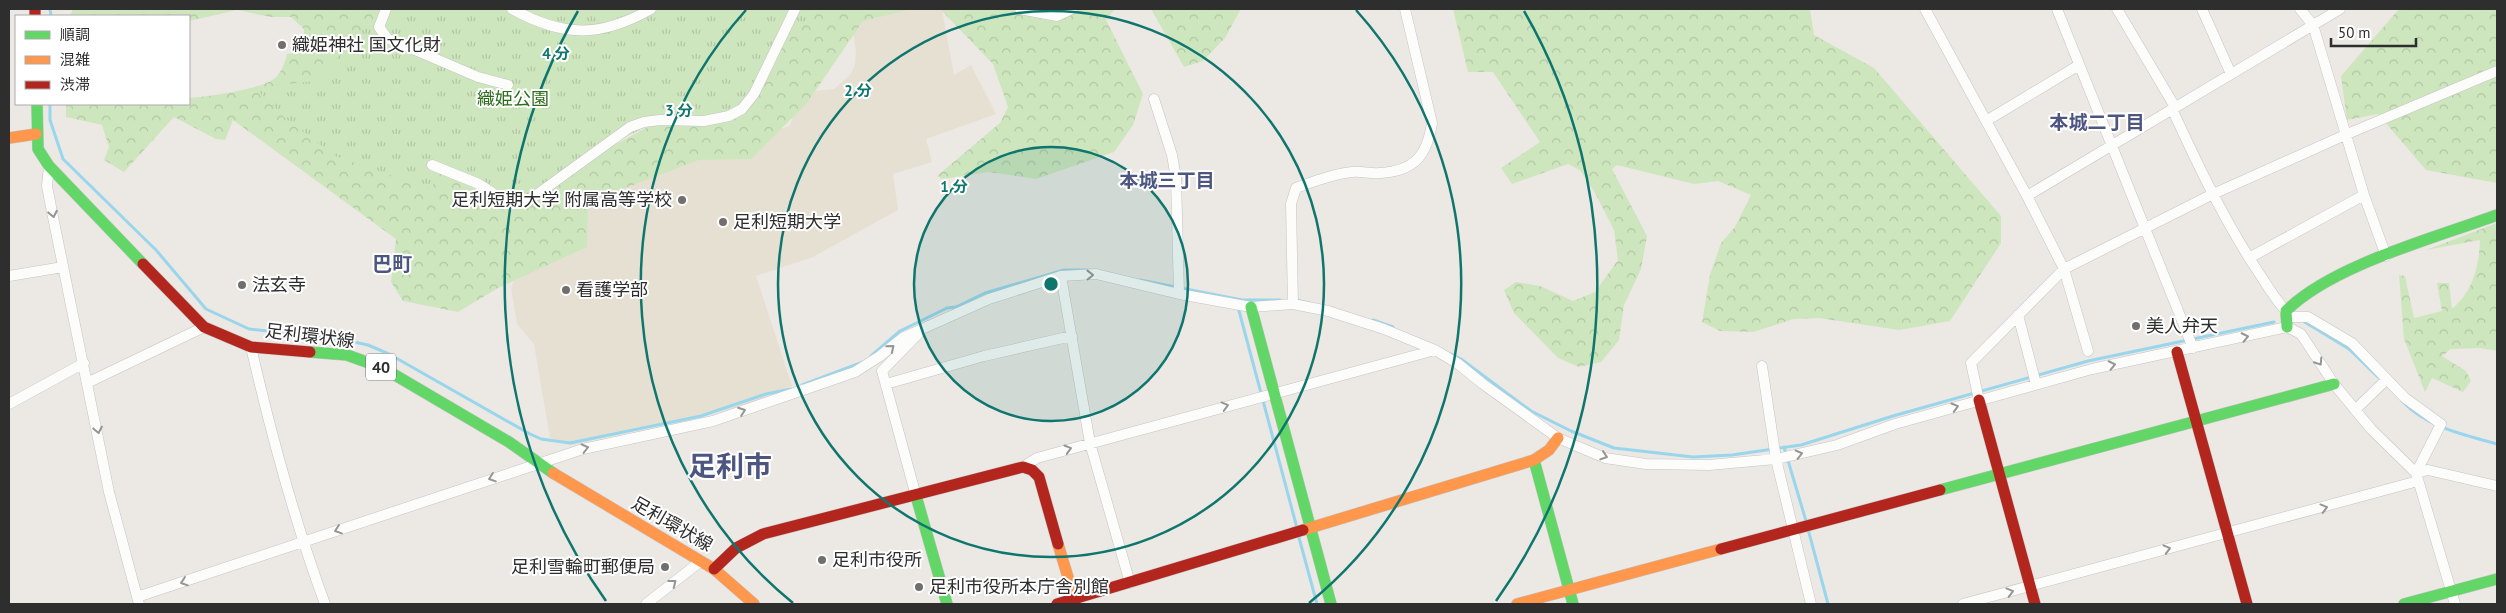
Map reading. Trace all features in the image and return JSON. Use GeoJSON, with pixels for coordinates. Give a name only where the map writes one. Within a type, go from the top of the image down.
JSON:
{"type":"FeatureCollection","features":[{"type":"Feature","properties":{"kind":"street"},"geometry":{"type":"LineString","coordinates":[[386,9],[379,27],[386,38],[478,77],[508,85]]}},
{"type":"Feature","properties":{"kind":"street"},"geometry":{"type":"LineString","coordinates":[[512,9],[542,22],[567,30],[583,32],[592,31],[639,16],[651,9]]}},
{"type":"Feature","properties":{"kind":"street"},"geometry":{"type":"LineString","coordinates":[[432,165],[479,184],[511,204],[528,201],[630,127],[652,121],[704,121],[729,116],[742,109],[754,94],[796,9]]}},
{"type":"Feature","properties":{"kind":"street"},"geometry":{"type":"LineString","coordinates":[[1020,9],[1057,16],[1072,9]]}},
{"type":"Feature","properties":{"kind":"street"},"geometry":{"type":"LineString","coordinates":[[1293,304],[1291,204],[1296,188],[1315,180],[1354,172],[1379,173],[1404,169],[1419,159],[1429,141],[1432,123],[1405,9]]}},
{"type":"Feature","properties":{"kind":"street"},"geometry":{"type":"LineString","coordinates":[[1925,9],[2027,196],[2064,269],[2088,351]]}},
{"type":"Feature","properties":{"kind":"street"},"geometry":{"type":"LineString","coordinates":[[2057,9],[2145,228],[2198,347]]}},
{"type":"Feature","properties":{"kind":"street"},"geometry":{"type":"LineString","coordinates":[[2117,9],[2174,108],[2211,195],[2286,318],[2301,334],[2334,384],[2355,410],[2417,477],[2455,604]]}},
{"type":"Feature","properties":{"kind":"street"},"geometry":{"type":"LineString","coordinates":[[2202,9],[2230,74]]}},
{"type":"Feature","properties":{"kind":"street"},"geometry":{"type":"LineString","coordinates":[[2300,9],[2313,25],[2345,135],[2386,256]]}},
{"type":"Feature","properties":{"kind":"street"},"geometry":{"type":"LineString","coordinates":[[2027,196],[2340,9]]}},
{"type":"Feature","properties":{"kind":"street"},"geometry":{"type":"LineString","coordinates":[[1986,121],[2079,65]]}},
{"type":"Feature","properties":{"kind":"street"},"geometry":{"type":"LineString","coordinates":[[2035,604],[1971,362],[2064,269],[2211,195],[2345,135],[2497,71]]}},
{"type":"Feature","properties":{"kind":"street"},"geometry":{"type":"LineString","coordinates":[[1154,99],[1172,155],[1176,178],[1179,294]]}},
{"type":"Feature","properties":{"kind":"street","name":"足利環状線"},"geometry":{"type":"LineString","coordinates":[[37,105],[36,134],[38,149],[49,166],[204,327],[251,346],[347,355],[366,360],[383,368],[457,410],[563,480],[714,569],[754,604]]}},
{"type":"Feature","properties":{"kind":"street"},"geometry":{"type":"LineString","coordinates":[[9,138],[36,134]]}},
{"type":"Feature","properties":{"kind":"street"},"geometry":{"type":"LineString","coordinates":[[49,166],[48,186],[109,492],[138,601],[302,542],[582,449],[713,421],[855,372],[880,356],[904,336],[989,299],[1061,276],[1096,274],[1179,294],[1251,307],[1293,304],[1337,314],[1384,329],[1435,350],[1457,363],[1558,438],[1605,458],[1646,464],[1709,465],[1776,459],[1837,444],[1895,424],[2092,369],[2198,347],[2286,318],[2308,317],[2352,343],[2405,398],[2441,424],[2417,477]]}},
{"type":"Feature","properties":{"kind":"street"},"geometry":{"type":"LineString","coordinates":[[2249,258],[2364,195]]}},
{"type":"Feature","properties":{"kind":"street"},"geometry":{"type":"LineString","coordinates":[[2286,318],[2302,296],[2386,256],[2497,215]]}},
{"type":"Feature","properties":{"kind":"street"},"geometry":{"type":"LineString","coordinates":[[9,276],[63,267]]}},
{"type":"Feature","properties":{"kind":"street"},"geometry":{"type":"LineString","coordinates":[[1061,276],[1090,443],[1130,583]]}},
{"type":"Feature","properties":{"kind":"street"},"geometry":{"type":"LineString","coordinates":[[1251,307],[1331,604]]}},
{"type":"Feature","properties":{"kind":"street"},"geometry":{"type":"LineString","coordinates":[[2018,315],[2036,384]]}},
{"type":"Feature","properties":{"kind":"street"},"geometry":{"type":"LineString","coordinates":[[88,382],[204,327]]}},
{"type":"Feature","properties":{"kind":"street"},"geometry":{"type":"LineString","coordinates":[[924,328],[882,371],[948,604]]}},
{"type":"Feature","properties":{"kind":"street"},"geometry":{"type":"LineString","coordinates":[[886,384],[984,356],[1072,336]]}},
{"type":"Feature","properties":{"kind":"street"},"geometry":{"type":"LineString","coordinates":[[251,346],[272,438],[302,542],[324,604]]}},
{"type":"Feature","properties":{"kind":"street"},"geometry":{"type":"LineString","coordinates":[[714,569],[733,549],[747,540],[763,534],[1023,467],[1037,458],[1435,350]]}},
{"type":"Feature","properties":{"kind":"street"},"geometry":{"type":"LineString","coordinates":[[2177,352],[2247,604]]}},
{"type":"Feature","properties":{"kind":"street"},"geometry":{"type":"LineString","coordinates":[[9,404],[84,363]]}},
{"type":"Feature","properties":{"kind":"street"},"geometry":{"type":"LineString","coordinates":[[1762,366],[1776,459],[1792,530],[1812,604]]}},
{"type":"Feature","properties":{"kind":"street"},"geometry":{"type":"LineString","coordinates":[[2355,410],[2387,379]]}},
{"type":"Feature","properties":{"kind":"street"},"geometry":{"type":"LineString","coordinates":[[1516,604],[2334,384]]}},
{"type":"Feature","properties":{"kind":"street"},"geometry":{"type":"LineString","coordinates":[[1057,604],[1075,602],[1130,583],[1534,460],[1549,450],[1558,438]]}},
{"type":"Feature","properties":{"kind":"street"},"geometry":{"type":"LineString","coordinates":[[1534,460],[1573,604]]}},
{"type":"Feature","properties":{"kind":"street"},"geometry":{"type":"LineString","coordinates":[[1023,467],[1039,477],[1075,602]]}},
{"type":"Feature","properties":{"kind":"street"},"geometry":{"type":"LineString","coordinates":[[1963,604],[2228,533],[2417,477],[2428,470],[2497,486]]}},
{"type":"Feature","properties":{"kind":"street"},"geometry":{"type":"LineString","coordinates":[[646,604],[701,561]]}},
{"type":"Feature","properties":{"kind":"street"},"geometry":{"type":"LineString","coordinates":[[2404,604],[2497,579]]}},
{"type":"Feature","properties":{"kind":"shaded area","name":"足利短期大学"},"geometry":{"type":"Polygon","coordinates":[[[895,9],[942,9],[954,75],[971,65],[996,114],[926,139],[932,162],[893,174],[898,210],[813,257],[756,276],[792,386],[743,406],[572,445],[550,438],[534,344],[517,324],[511,288],[519,267],[605,181],[790,126],[796,106],[813,91],[834,89],[850,75],[855,65],[856,51],[851,17],[895,9]]]}},
{"type":"Feature","properties":{"kind":"green space"},"geometry":{"type":"Polygon","coordinates":[[[73,9],[386,9],[541,185],[677,111],[475,9],[912,9],[863,21],[807,103],[751,159],[699,160],[588,202],[587,247],[498,288],[458,312],[403,301],[391,282],[396,239],[233,120],[225,140],[216,139],[174,117],[124,172],[104,160],[109,147],[102,125],[66,117],[66,105],[190,105],[190,98],[234,92],[269,82],[280,73],[287,54],[304,51],[304,29],[291,17],[270,17],[237,10],[190,21],[190,15],[70,15],[73,9]]]}},
{"type":"Feature","properties":{"kind":"green space","name":"織姫公園"},"geometry":{"type":"Polygon","coordinates":[[[383,9],[819,9],[769,59],[749,100],[712,123],[660,120],[595,152],[544,190],[511,205],[479,184],[437,171],[432,189],[335,156],[284,117],[255,88],[316,81],[341,54],[340,41],[376,24],[383,9]]]}},
{"type":"Feature","properties":{"kind":"green space"},"geometry":{"type":"Polygon","coordinates":[[[940,9],[1115,9],[1106,20],[1143,94],[1133,125],[1114,152],[1036,179],[989,172],[943,179],[937,176],[1000,123],[1008,107],[993,64],[940,9]]]}},
{"type":"Feature","properties":{"kind":"green space"},"geometry":{"type":"Polygon","coordinates":[[[1151,9],[1241,9],[1225,38],[1203,61],[1184,67],[1151,9]]]}},
{"type":"Feature","properties":{"kind":"green space"},"geometry":{"type":"Polygon","coordinates":[[[1453,9],[1810,9],[1814,35],[1874,68],[2001,216],[2001,243],[1950,321],[1899,330],[1819,318],[1794,319],[1753,332],[1720,331],[1702,322],[1710,275],[1721,243],[1735,227],[1751,195],[1718,181],[1694,184],[1617,165],[1612,169],[1647,236],[1641,269],[1624,305],[1619,340],[1601,362],[1579,367],[1558,358],[1514,313],[1504,290],[1516,282],[1540,286],[1573,301],[1595,292],[1618,260],[1614,230],[1595,193],[1580,170],[1568,164],[1512,184],[1501,168],[1540,142],[1493,72],[1468,72],[1453,9]]]}},
{"type":"Feature","properties":{"kind":"green space"},"geometry":{"type":"Polygon","coordinates":[[[2399,9],[2497,9],[2497,183],[2426,170],[2378,114],[2347,120],[2341,76],[2399,9]]]}},
{"type":"Feature","properties":{"kind":"green space"},"geometry":{"type":"Polygon","coordinates":[[[2497,223],[2497,351],[2480,348],[2451,349],[2442,356],[2466,371],[2471,381],[2463,392],[2432,378],[2425,392],[2404,339],[2399,275],[2405,276],[2414,318],[2442,311],[2437,283],[2449,283],[2452,309],[2465,294],[2474,278],[2480,240],[2426,250],[2497,223]]]}},
{"type":"Feature","properties":{"kind":"waterway"},"geometry":{"type":"LineString","coordinates":[[50,9],[51,15]]}},
{"type":"Feature","properties":{"kind":"waterway"},"geometry":{"type":"LineString","coordinates":[[50,105],[50,120],[63,159],[156,250],[206,309],[249,329],[340,339],[368,345],[389,354],[530,434],[541,439],[570,443],[701,416],[766,394],[791,389]]}},
{"type":"Feature","properties":{"kind":"waterway"},"geometry":{"type":"LineString","coordinates":[[871,356],[900,331],[947,308],[956,307],[985,293],[1064,270],[1088,270]]}},
{"type":"Feature","properties":{"kind":"waterway"},"geometry":{"type":"LineString","coordinates":[[1140,280],[1242,300],[1280,300]]}},
{"type":"Feature","properties":{"kind":"waterway"},"geometry":{"type":"LineString","coordinates":[[1296,300],[1309,303]]}},
{"type":"Feature","properties":{"kind":"waterway"},"geometry":{"type":"LineString","coordinates":[[1238,307],[1297,528]]}},
{"type":"Feature","properties":{"kind":"waterway"},"geometry":{"type":"LineString","coordinates":[[1373,320],[1393,327]]}},
{"type":"Feature","properties":{"kind":"waterway"},"geometry":{"type":"LineString","coordinates":[[2303,321],[2349,349],[2378,377]]}},
{"type":"Feature","properties":{"kind":"waterway"},"geometry":{"type":"LineString","coordinates":[[1451,354],[1461,359],[1531,411],[1571,431],[1614,448],[1693,457],[1732,455],[1801,445],[1893,416],[2088,361],[2274,322]]}},
{"type":"Feature","properties":{"kind":"waterway"},"geometry":{"type":"LineString","coordinates":[[802,385],[863,362]]}},
{"type":"Feature","properties":{"kind":"waterway"},"geometry":{"type":"LineString","coordinates":[[2402,401],[2423,418],[2434,424],[2497,444]]}},
{"type":"Feature","properties":{"kind":"waterway"},"geometry":{"type":"LineString","coordinates":[[1784,447],[1806,521]]}},
{"type":"Feature","properties":{"kind":"waterway"},"geometry":{"type":"LineString","coordinates":[[1808,529],[1828,604]]}},
{"type":"Feature","properties":{"kind":"waterway"},"geometry":{"type":"LineString","coordinates":[[1298,534],[1317,604]]}},
{"type":"Feature","properties":{"kind":"traffic: fast"},"geometry":{"type":"LineString","coordinates":[[37,105],[38,149],[49,166],[143,264]]}},
{"type":"Feature","properties":{"kind":"traffic: fast"},"geometry":{"type":"LineString","coordinates":[[2287,327],[2286,311],[2306,295],[2330,280],[2386,254],[2497,215]]}},
{"type":"Feature","properties":{"kind":"traffic: fast"},"geometry":{"type":"LineString","coordinates":[[1251,307],[1331,604]]}},
{"type":"Feature","properties":{"kind":"traffic: fast"},"geometry":{"type":"LineString","coordinates":[[310,352],[347,355],[383,368],[509,442],[553,473]]}},
{"type":"Feature","properties":{"kind":"traffic: fast"},"geometry":{"type":"LineString","coordinates":[[1940,490],[2334,384]]}},
{"type":"Feature","properties":{"kind":"traffic: fast"},"geometry":{"type":"LineString","coordinates":[[1534,460],[1573,604]]}},
{"type":"Feature","properties":{"kind":"traffic: fast"},"geometry":{"type":"LineString","coordinates":[[916,496],[947,604]]}},
{"type":"Feature","properties":{"kind":"traffic: fast"},"geometry":{"type":"LineString","coordinates":[[2404,604],[2497,579]]}},
{"type":"Feature","properties":{"kind":"traffic: slow"},"geometry":{"type":"LineString","coordinates":[[9,138],[36,134]]}},
{"type":"Feature","properties":{"kind":"traffic: slow"},"geometry":{"type":"LineString","coordinates":[[1303,530],[1534,460],[1549,450],[1558,438]]}},
{"type":"Feature","properties":{"kind":"traffic: slow"},"geometry":{"type":"LineString","coordinates":[[553,473],[714,569],[754,604]]}},
{"type":"Feature","properties":{"kind":"traffic: slow"},"geometry":{"type":"LineString","coordinates":[[1058,544],[1076,604]]}},
{"type":"Feature","properties":{"kind":"traffic: slow"},"geometry":{"type":"LineString","coordinates":[[1517,604],[1721,549]]}},
{"type":"Feature","properties":{"kind":"traffic: jam"},"geometry":{"type":"LineString","coordinates":[[35,9],[35,15]]}},
{"type":"Feature","properties":{"kind":"traffic: jam"},"geometry":{"type":"LineString","coordinates":[[143,264],[204,327],[251,347],[310,352]]}},
{"type":"Feature","properties":{"kind":"traffic: jam"},"geometry":{"type":"LineString","coordinates":[[2177,352],[2247,604]]}},
{"type":"Feature","properties":{"kind":"traffic: jam"},"geometry":{"type":"LineString","coordinates":[[1979,400],[2035,604]]}},
{"type":"Feature","properties":{"kind":"traffic: jam"},"geometry":{"type":"LineString","coordinates":[[714,569],[736,548],[763,534],[1023,467],[1032,470],[1039,477],[1058,544]]}},
{"type":"Feature","properties":{"kind":"traffic: jam"},"geometry":{"type":"LineString","coordinates":[[1721,549],[1940,490]]}},
{"type":"Feature","properties":{"kind":"traffic: jam"},"geometry":{"type":"LineString","coordinates":[[1057,604],[1303,530]]}},
{"type":"Feature","properties":{"kind":"place","name":"織姫神社 国文化財"},"geometry":{"type":"Point","coordinates":[282,45]}},
{"type":"Feature","properties":{"kind":"place","name":"足利短期大学 附属高等学校"},"geometry":{"type":"Point","coordinates":[682,200]}},
{"type":"Feature","properties":{"kind":"place","name":"足利短期大学"},"geometry":{"type":"Point","coordinates":[723,222]}},
{"type":"Feature","properties":{"kind":"place","name":"法玄寺"},"geometry":{"type":"Point","coordinates":[242,285]}},
{"type":"Feature","properties":{"kind":"place","name":"看護学部"},"geometry":{"type":"Point","coordinates":[566,290]}},
{"type":"Feature","properties":{"kind":"place","name":"美人弁天"},"geometry":{"type":"Point","coordinates":[2136,326]}},
{"type":"Feature","properties":{"kind":"place","name":"足利市役所"},"geometry":{"type":"Point","coordinates":[822,560]}},
{"type":"Feature","properties":{"kind":"place","name":"足利雪輪町郵便局"},"geometry":{"type":"Point","coordinates":[665,567]}},
{"type":"Feature","properties":{"kind":"place","name":"足利市役所本庁舎別館"},"geometry":{"type":"Point","coordinates":[919,587]}},
{"type":"Feature","properties":{"kind":"district","name":"本城二丁目"},"geometry":{"type":"Point","coordinates":[2097,122]}},
{"type":"Feature","properties":{"kind":"district","name":"本城三丁目"},"geometry":{"type":"Point","coordinates":[1167,180]}},
{"type":"Feature","properties":{"kind":"district","name":"巴町"},"geometry":{"type":"Point","coordinates":[392,264]}},
{"type":"Feature","properties":{"kind":"district","name":"足利市"},"geometry":{"type":"Point","coordinates":[730,466]}}]}
